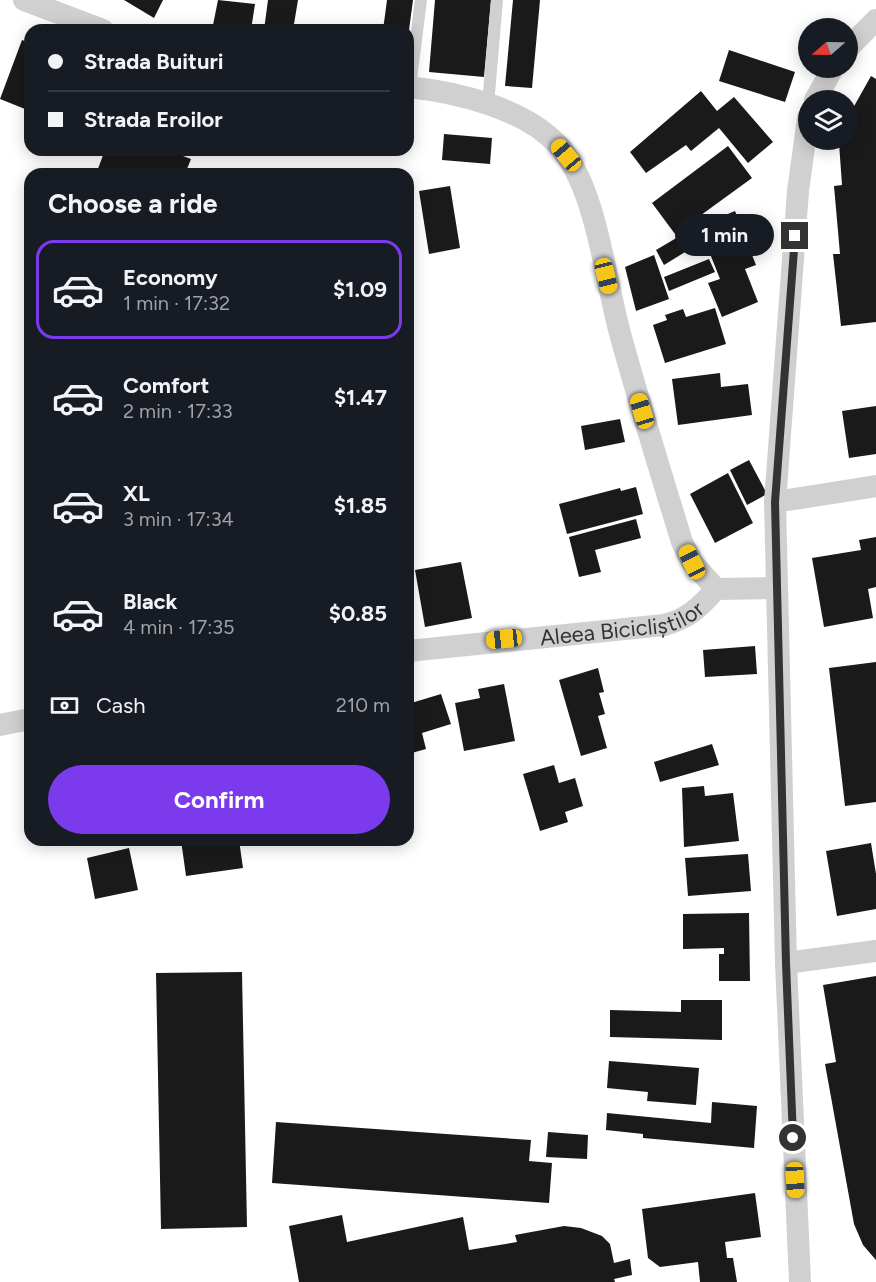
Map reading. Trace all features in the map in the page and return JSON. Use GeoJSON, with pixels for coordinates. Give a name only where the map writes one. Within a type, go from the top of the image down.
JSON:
{"type":"FeatureCollection","features":[{"type":"Feature","properties":{"kind":"street"},"geometry":{"type":"LineString","coordinates":[[24,0],[87,24]]}},
{"type":"Feature","properties":{"kind":"street"},"geometry":{"type":"LineString","coordinates":[[858,38],[876,21]]}},
{"type":"Feature","properties":{"kind":"street"},"geometry":{"type":"LineString","coordinates":[[414,88],[488,105],[515,115],[545,132],[566,155],[575,168],[592,216],[620,335],[682,542],[692,562],[716,589],[777,588]]}},
{"type":"Feature","properties":{"kind":"street"},"geometry":{"type":"LineString","coordinates":[[800,1282],[786,963],[775,502],[798,191],[804,150]]}},
{"type":"Feature","properties":{"kind":"street"},"geometry":{"type":"LineString","coordinates":[[775,502],[876,486]]}},
{"type":"Feature","properties":{"kind":"street","name":"Aleea Bicicliștilor"},"geometry":{"type":"LineString","coordinates":[[414,650],[663,625],[681,621],[697,610],[716,589]]}},
{"type":"Feature","properties":{"kind":"street"},"geometry":{"type":"LineString","coordinates":[[0,725],[24,720]]}},
{"type":"Feature","properties":{"kind":"street"},"geometry":{"type":"LineString","coordinates":[[786,963],[876,951]]}},
{"type":"Feature","properties":{"kind":"lane"},"geometry":{"type":"LineString","coordinates":[[414,51],[421,0]]}},
{"type":"Feature","properties":{"kind":"lane"},"geometry":{"type":"LineString","coordinates":[[488,105],[497,0]]}},
{"type":"Feature","properties":{"kind":"building"},"geometry":{"type":"Polygon","coordinates":[[[124,0],[163,0],[154,18],[124,0]]]}},
{"type":"Feature","properties":{"kind":"building"},"geometry":{"type":"Polygon","coordinates":[[[218,0],[255,4],[252,24],[213,24],[218,0]]]}},
{"type":"Feature","properties":{"kind":"building"},"geometry":{"type":"Polygon","coordinates":[[[268,0],[298,0],[294,24],[265,24],[268,0]]]}},
{"type":"Feature","properties":{"kind":"building"},"geometry":{"type":"Polygon","coordinates":[[[387,0],[413,0],[410,24],[384,24],[387,0]]]}},
{"type":"Feature","properties":{"kind":"building"},"geometry":{"type":"Polygon","coordinates":[[[435,0],[491,0],[484,77],[429,72],[435,0]]]}},
{"type":"Feature","properties":{"kind":"building"},"geometry":{"type":"Polygon","coordinates":[[[513,0],[540,0],[532,88],[505,86],[513,0]]]}},
{"type":"Feature","properties":{"kind":"building"},"geometry":{"type":"Polygon","coordinates":[[[22,40],[24,41],[24,109],[0,99],[22,40]]]}},
{"type":"Feature","properties":{"kind":"building"},"geometry":{"type":"Polygon","coordinates":[[[729,50],[795,72],[785,102],[719,81],[729,50]]]}},
{"type":"Feature","properties":{"kind":"building"},"geometry":{"type":"Polygon","coordinates":[[[871,76],[876,79],[876,322],[841,326],[833,254],[840,254],[834,186],[842,185],[840,150],[858,150],[858,99],[871,76]]]}},
{"type":"Feature","properties":{"kind":"building"},"geometry":{"type":"Polygon","coordinates":[[[701,91],[717,111],[734,97],[773,142],[748,163],[719,128],[691,151],[686,145],[646,173],[630,152],[701,91]]]}},
{"type":"Feature","properties":{"kind":"building"},"geometry":{"type":"Polygon","coordinates":[[[444,134],[492,138],[490,164],[442,160],[444,134]]]}},
{"type":"Feature","properties":{"kind":"building"},"geometry":{"type":"Polygon","coordinates":[[[728,146],[752,178],[675,234],[652,203],[728,146]]]}},
{"type":"Feature","properties":{"kind":"building"},"geometry":{"type":"Polygon","coordinates":[[[103,156],[183,156],[191,159],[187,168],[98,168],[103,156]]]}},
{"type":"Feature","properties":{"kind":"building"},"geometry":{"type":"Polygon","coordinates":[[[450,186],[460,248],[429,254],[419,191],[450,186]]]}},
{"type":"Feature","properties":{"kind":"building"},"geometry":{"type":"Polygon","coordinates":[[[735,211],[756,265],[745,269],[758,302],[722,317],[708,283],[720,279],[699,226],[735,211]]]}},
{"type":"Feature","properties":{"kind":"building"},"geometry":{"type":"Polygon","coordinates":[[[695,227],[703,241],[664,265],[656,250],[695,227]]]}},
{"type":"Feature","properties":{"kind":"building"},"geometry":{"type":"Polygon","coordinates":[[[654,255],[669,299],[636,311],[625,267],[654,255]]]}},
{"type":"Feature","properties":{"kind":"building"},"geometry":{"type":"Polygon","coordinates":[[[709,259],[715,272],[669,291],[664,277],[709,259]]]}},
{"type":"Feature","properties":{"kind":"building"},"geometry":{"type":"Polygon","coordinates":[[[715,308],[726,344],[665,363],[653,325],[667,320],[665,315],[683,309],[686,317],[715,308]]]}},
{"type":"Feature","properties":{"kind":"building"},"geometry":{"type":"Polygon","coordinates":[[[720,373],[721,387],[748,384],[752,415],[678,425],[672,379],[720,373]]]}},
{"type":"Feature","properties":{"kind":"building"},"geometry":{"type":"Polygon","coordinates":[[[876,406],[876,454],[849,458],[842,411],[876,406]]]}},
{"type":"Feature","properties":{"kind":"building"},"geometry":{"type":"Polygon","coordinates":[[[620,419],[625,442],[585,450],[581,426],[620,419]]]}},
{"type":"Feature","properties":{"kind":"building"},"geometry":{"type":"Polygon","coordinates":[[[749,460],[767,494],[747,505],[730,470],[749,460]]]}},
{"type":"Feature","properties":{"kind":"building"},"geometry":{"type":"Polygon","coordinates":[[[728,473],[753,523],[715,543],[690,494],[728,473]]]}},
{"type":"Feature","properties":{"kind":"building"},"geometry":{"type":"Polygon","coordinates":[[[636,487],[643,514],[567,534],[559,504],[620,488],[621,491],[636,487]]]}},
{"type":"Feature","properties":{"kind":"building"},"geometry":{"type":"Polygon","coordinates":[[[636,519],[641,538],[595,550],[601,572],[579,577],[569,537],[636,519]]]}},
{"type":"Feature","properties":{"kind":"building"},"geometry":{"type":"Polygon","coordinates":[[[876,537],[876,587],[868,589],[873,618],[824,627],[812,558],[861,550],[859,540],[876,537]]]}},
{"type":"Feature","properties":{"kind":"building"},"geometry":{"type":"Polygon","coordinates":[[[461,562],[472,618],[425,627],[415,570],[461,562]]]}},
{"type":"Feature","properties":{"kind":"building"},"geometry":{"type":"Polygon","coordinates":[[[755,646],[757,674],[705,677],[703,650],[755,646]]]}},
{"type":"Feature","properties":{"kind":"building"},"geometry":{"type":"Polygon","coordinates":[[[876,662],[876,802],[845,806],[829,668],[876,662]]]}},
{"type":"Feature","properties":{"kind":"building"},"geometry":{"type":"Polygon","coordinates":[[[598,668],[604,692],[599,693],[605,714],[598,716],[607,748],[581,756],[559,680],[598,668]]]}},
{"type":"Feature","properties":{"kind":"building"},"geometry":{"type":"Polygon","coordinates":[[[504,684],[515,741],[464,751],[455,703],[480,698],[478,689],[504,684]]]}},
{"type":"Feature","properties":{"kind":"building"},"geometry":{"type":"Polygon","coordinates":[[[441,694],[451,724],[422,733],[426,749],[414,752],[414,702],[441,694]]]}},
{"type":"Feature","properties":{"kind":"building"},"geometry":{"type":"Polygon","coordinates":[[[712,744],[719,765],[660,782],[654,762],[712,744]]]}},
{"type":"Feature","properties":{"kind":"building"},"geometry":{"type":"Polygon","coordinates":[[[554,765],[559,783],[575,778],[583,806],[565,812],[568,822],[540,831],[523,774],[554,765]]]}},
{"type":"Feature","properties":{"kind":"building"},"geometry":{"type":"Polygon","coordinates":[[[704,786],[705,796],[733,793],[739,841],[684,847],[682,788],[704,786]]]}},
{"type":"Feature","properties":{"kind":"building"},"geometry":{"type":"Polygon","coordinates":[[[871,843],[876,874],[876,909],[837,916],[826,851],[871,843]]]}},
{"type":"Feature","properties":{"kind":"building"},"geometry":{"type":"Polygon","coordinates":[[[182,846],[240,846],[243,868],[186,876],[182,846]]]}},
{"type":"Feature","properties":{"kind":"building"},"geometry":{"type":"Polygon","coordinates":[[[129,848],[138,890],[95,899],[87,858],[129,848]]]}},
{"type":"Feature","properties":{"kind":"building"},"geometry":{"type":"Polygon","coordinates":[[[748,854],[751,891],[688,896],[685,858],[748,854]]]}},
{"type":"Feature","properties":{"kind":"building"},"geometry":{"type":"Polygon","coordinates":[[[749,913],[750,981],[719,981],[719,954],[724,954],[724,948],[683,949],[683,914],[749,913]]]}},
{"type":"Feature","properties":{"kind":"building"},"geometry":{"type":"Polygon","coordinates":[[[242,972],[247,1227],[161,1229],[156,973],[242,972]]]}},
{"type":"Feature","properties":{"kind":"building"},"geometry":{"type":"Polygon","coordinates":[[[876,976],[876,1260],[863,1245],[854,1224],[825,1064],[836,1062],[823,985],[876,976]]]}},
{"type":"Feature","properties":{"kind":"building"},"geometry":{"type":"Polygon","coordinates":[[[681,1000],[722,1000],[722,1040],[610,1037],[610,1010],[681,1012],[681,1000]]]}},
{"type":"Feature","properties":{"kind":"building"},"geometry":{"type":"Polygon","coordinates":[[[609,1061],[699,1068],[696,1105],[647,1101],[648,1092],[607,1088],[609,1061]]]}},
{"type":"Feature","properties":{"kind":"building"},"geometry":{"type":"Polygon","coordinates":[[[712,1102],[757,1106],[754,1148],[643,1138],[643,1134],[606,1130],[607,1113],[711,1123],[712,1102]]]}},
{"type":"Feature","properties":{"kind":"building"},"geometry":{"type":"Polygon","coordinates":[[[276,1122],[531,1140],[529,1161],[552,1163],[549,1203],[272,1183],[276,1122]]]}},
{"type":"Feature","properties":{"kind":"building"},"geometry":{"type":"Polygon","coordinates":[[[548,1132],[588,1135],[587,1159],[546,1157],[548,1132]]]}},
{"type":"Feature","properties":{"kind":"building"},"geometry":{"type":"Polygon","coordinates":[[[755,1193],[761,1237],[725,1242],[727,1258],[733,1258],[737,1282],[700,1282],[698,1262],[660,1267],[648,1258],[642,1209],[755,1193]]]}},
{"type":"Feature","properties":{"kind":"building"},"geometry":{"type":"Polygon","coordinates":[[[342,1215],[347,1242],[463,1217],[469,1250],[517,1242],[515,1235],[564,1226],[581,1228],[602,1236],[610,1244],[614,1263],[630,1259],[632,1275],[614,1279],[615,1282],[299,1282],[289,1226],[342,1215]]]}},
{"type":"Feature","properties":{"kind":"route"},"geometry":{"type":"LineString","coordinates":[[793,1138],[786,963],[775,502],[795,236]]}}]}
